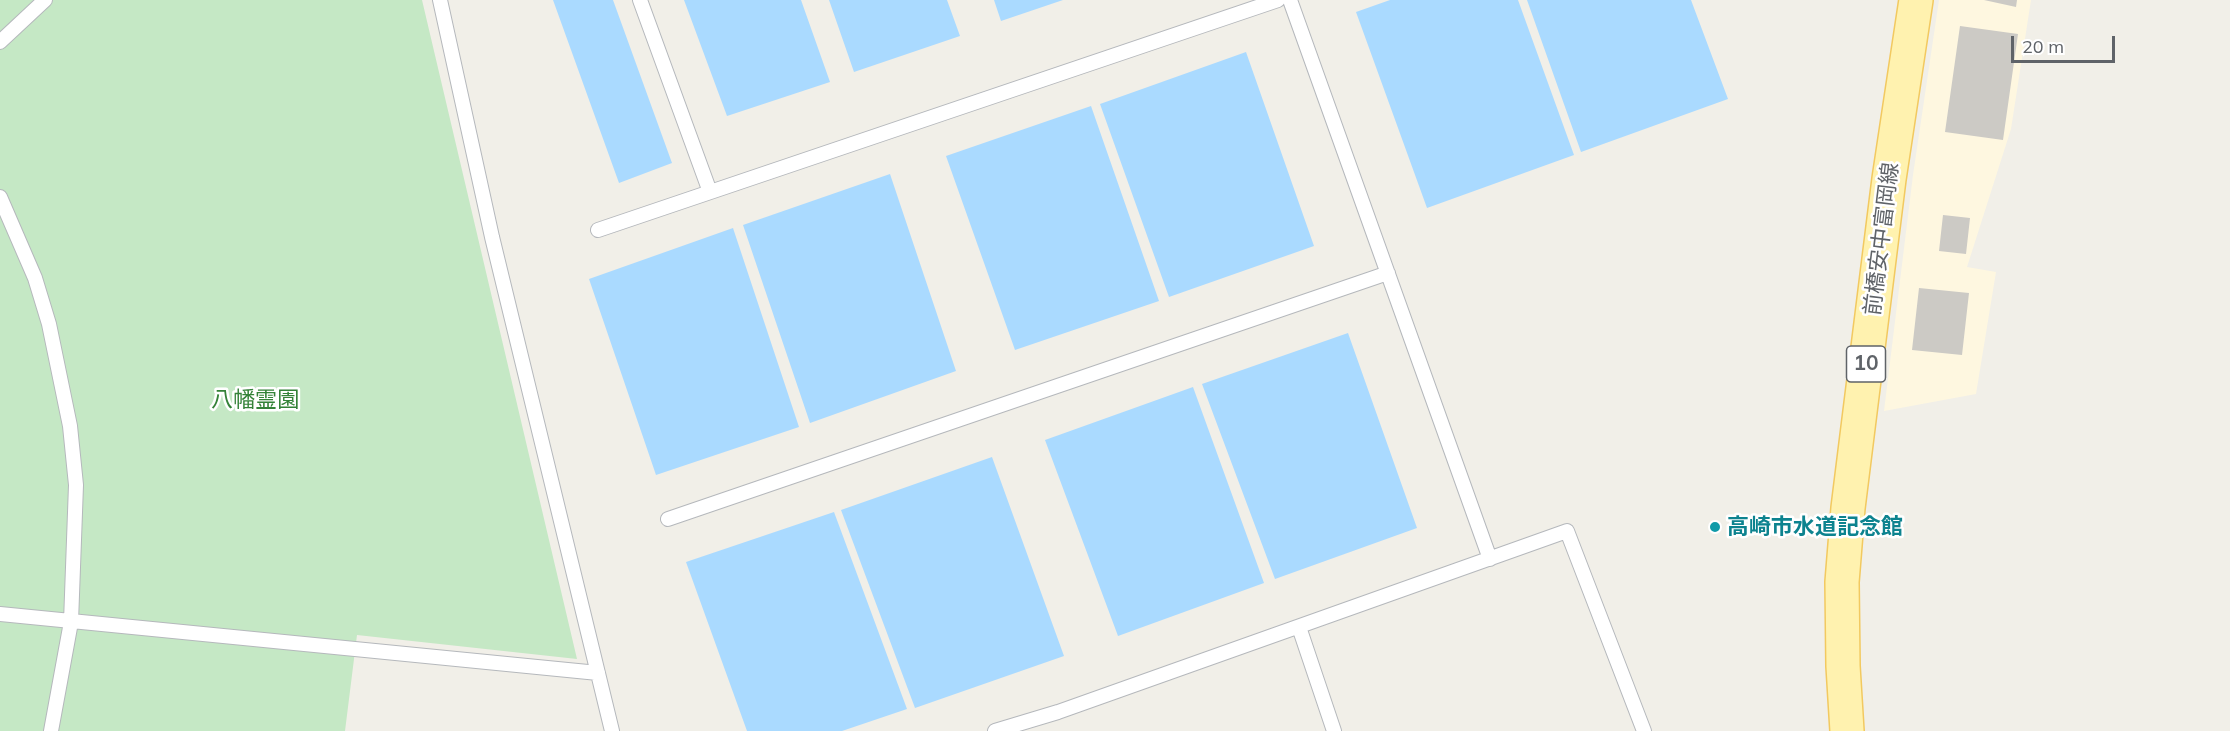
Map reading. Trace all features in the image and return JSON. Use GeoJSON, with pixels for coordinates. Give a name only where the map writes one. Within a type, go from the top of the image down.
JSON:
{"type":"FeatureCollection","features":[{"type":"Feature","properties":{"kind":"main road","name":"前橋安中富岡線"},"geometry":{"type":"LineString","coordinates":[[1847,731],[1843,666],[1842,582],[1848,508],[1889,179],[1916,0]]}},
{"type":"Feature","properties":{"kind":"lane"},"geometry":{"type":"LineString","coordinates":[[0,42],[45,0]]}},
{"type":"Feature","properties":{"kind":"lane"},"geometry":{"type":"LineString","coordinates":[[440,0],[492,237],[612,731]]}},
{"type":"Feature","properties":{"kind":"lane"},"geometry":{"type":"LineString","coordinates":[[640,0],[710,192]]}},
{"type":"Feature","properties":{"kind":"lane"},"geometry":{"type":"LineString","coordinates":[[598,230],[1278,0]]}},
{"type":"Feature","properties":{"kind":"lane"},"geometry":{"type":"LineString","coordinates":[[1290,0],[1490,559]]}},
{"type":"Feature","properties":{"kind":"lane"},"geometry":{"type":"LineString","coordinates":[[0,197],[35,278],[49,324],[70,426],[76,485],[71,622],[51,731]]}},
{"type":"Feature","properties":{"kind":"lane"},"geometry":{"type":"LineString","coordinates":[[668,519],[1388,273]]}},
{"type":"Feature","properties":{"kind":"lane"},"geometry":{"type":"LineString","coordinates":[[995,731],[1058,712],[1568,531],[1644,731]]}},
{"type":"Feature","properties":{"kind":"lane"},"geometry":{"type":"LineString","coordinates":[[0,614],[598,673]]}},
{"type":"Feature","properties":{"kind":"lane"},"geometry":{"type":"LineString","coordinates":[[1299,627],[1334,731]]}},
{"type":"Feature","properties":{"kind":"shaded area"},"geometry":{"type":"Polygon","coordinates":[[[1939,0],[2031,0],[2011,129],[1967,267],[1996,272],[1976,394],[1884,411],[1913,175],[1939,0]]]}},
{"type":"Feature","properties":{"kind":"green space","name":"八幡霊園"},"geometry":{"type":"Polygon","coordinates":[[[0,0],[422,0],[577,659],[357,635],[345,731],[0,731],[0,0]]]}},
{"type":"Feature","properties":{"kind":"water"},"geometry":{"type":"Polygon","coordinates":[[[553,0],[613,0],[672,163],[619,183],[553,0]]]}},
{"type":"Feature","properties":{"kind":"water"},"geometry":{"type":"Polygon","coordinates":[[[684,0],[801,0],[830,82],[727,116],[684,0]]]}},
{"type":"Feature","properties":{"kind":"water"},"geometry":{"type":"Polygon","coordinates":[[[829,0],[947,0],[960,36],[854,72],[829,0]]]}},
{"type":"Feature","properties":{"kind":"water"},"geometry":{"type":"Polygon","coordinates":[[[994,0],[1063,0],[1001,21],[994,0]]]}},
{"type":"Feature","properties":{"kind":"water"},"geometry":{"type":"Polygon","coordinates":[[[1390,0],[1518,0],[1574,155],[1427,208],[1356,12],[1390,0]]]}},
{"type":"Feature","properties":{"kind":"water"},"geometry":{"type":"Polygon","coordinates":[[[1527,0],[1691,0],[1728,99],[1581,152],[1527,0]]]}},
{"type":"Feature","properties":{"kind":"water"},"geometry":{"type":"Polygon","coordinates":[[[1246,52],[1314,246],[1169,297],[1100,104],[1246,52]]]}},
{"type":"Feature","properties":{"kind":"water"},"geometry":{"type":"Polygon","coordinates":[[[1091,106],[1159,301],[1015,350],[946,156],[1091,106]]]}},
{"type":"Feature","properties":{"kind":"water"},"geometry":{"type":"Polygon","coordinates":[[[890,174],[956,371],[810,423],[743,225],[890,174]]]}},
{"type":"Feature","properties":{"kind":"water"},"geometry":{"type":"Polygon","coordinates":[[[733,228],[799,427],[656,475],[589,279],[733,228]]]}},
{"type":"Feature","properties":{"kind":"water"},"geometry":{"type":"Polygon","coordinates":[[[1348,333],[1417,528],[1275,579],[1202,384],[1348,333]]]}},
{"type":"Feature","properties":{"kind":"water"},"geometry":{"type":"Polygon","coordinates":[[[1193,387],[1264,583],[1118,636],[1045,440],[1193,387]]]}},
{"type":"Feature","properties":{"kind":"water"},"geometry":{"type":"Polygon","coordinates":[[[992,457],[1064,656],[915,708],[841,510],[992,457]]]}},
{"type":"Feature","properties":{"kind":"water"},"geometry":{"type":"Polygon","coordinates":[[[834,512],[907,709],[842,731],[747,731],[686,562],[834,512]]]}},
{"type":"Feature","properties":{"kind":"building"},"geometry":{"type":"Polygon","coordinates":[[[1984,0],[2017,0],[2016,7],[1984,0]]]}},
{"type":"Feature","properties":{"kind":"building"},"geometry":{"type":"Polygon","coordinates":[[[1960,26],[2018,34],[2003,140],[1945,132],[1960,26]]]}},
{"type":"Feature","properties":{"kind":"building"},"geometry":{"type":"Polygon","coordinates":[[[1943,215],[1970,218],[1966,254],[1939,251],[1943,215]]]}},
{"type":"Feature","properties":{"kind":"building"},"geometry":{"type":"Polygon","coordinates":[[[1919,288],[1969,293],[1962,355],[1912,350],[1919,288]]]}},
{"type":"Feature","properties":{"kind":"place","name":"高崎市水道記念館"},"geometry":{"type":"Point","coordinates":[1715,527]}}]}
